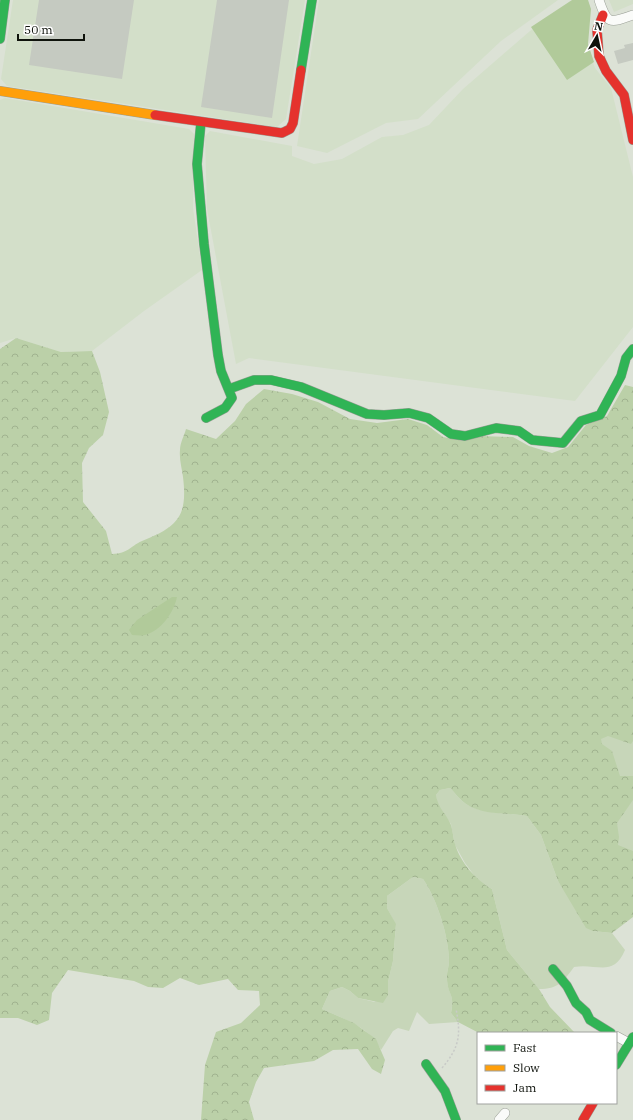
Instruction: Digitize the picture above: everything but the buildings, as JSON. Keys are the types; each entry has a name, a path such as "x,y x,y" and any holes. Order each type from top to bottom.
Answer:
{"street":[{"path":"0,39 5,0"},
{"path":"0,91 279,134 287,132 292,128 312,0"},
{"path":"599,0 603,15 610,20 618,21 633,15"},
{"path":"603,15 599,21 596,38 602,65 609,77 623,93 627,103 633,140"},
{"path":"201,122 197,164 204,244 218,355 221,371 232,398 226,408 206,418"},
{"path":"229,389 254,380 271,380 301,387 366,414 384,415 409,413 428,418 451,434 465,436 496,428 519,431 532,440 550,443 563,443 581,421 600,415 621,376 626,358 633,349"},
{"path":"552,969 567,986 576,1003 586,1012 590,1020 609,1032"},
{"path":"617,1036 631,1040 617,1063"},
{"path":"426,1064 445,1091 456,1120"},
{"path":"583,1120 592,1104"}],"path":[{"path":"434,1076 446,1064 456,1048 460,1030 456,1009"}],"shaded area":[{"path":"13,0 305,0 286,119 277,127 7,86 1,79"},
{"path":"319,0 558,0 501,41 418,119 386,123 327,153 297,146"},
{"path":"572,0 588,0 591,9 588,44 594,62 567,80 531,27"},
{"path":"575,0 585,42 595,68 611,88 633,177 633,327 575,401 249,358 236,364 207,209 205,136 210,131 292,146 292,156 314,164 342,159 382,137 403,135 429,125 463,89 530,31"},
{"path":"609,0 633,0 633,4 614,12"},
{"path":"5,98 189,129 194,134 193,208 202,270 144,311 92,351 61,352 16,338 0,343 0,100"},
{"path":"172,597 177,597 173,609 161,625 151,633 145,635 132,635 129,630 137,620"},
{"path":"633,716 633,783 615,781 595,745 600,734"},
{"path":"450,788 466,804 473,808 488,812 527,816 541,835 558,881 593,931 612,933 625,950 615,964 604,968 582,966 574,967 560,984 551,988 539,989 507,950 492,889 479,882 465,863 455,845 451,824 437,804 436,795 440,790"},
{"path":"633,794 633,856 618,851 613,823"},
{"path":"413,877 423,879 433,897 441,918 447,941 449,963 447,978 452,998 451,1013 458,1022 429,1024 417,1012 409,1031 398,1028 393,1031 381,1050 370,1035 356,1025 322,1009 330,991 342,987 350,991 358,998 375,1002 388,995 388,982 393,961 396,925 387,908 387,896"}],"green space":[{"path":"16,338 61,352 92,351 100,372 109,412 103,435 89,448 82,463 83,502 106,531 112,554 126,551 138,543 164,531 178,519 184,502 180,453 186,429 216,439 235,421 246,404 264,389 292,394 318,402 350,419 377,423 408,419 427,425 443,437 464,441 480,436 513,437 529,446 552,453 568,447 586,425 607,416 625,385 633,387 633,741 631,744 608,736 601,739 602,744 612,751 620,776 633,776 633,800 617,823 619,837 618,845 633,851 633,917 612,933 593,931 586,928 558,881 541,835 527,816 488,812 473,808 464,802 450,788 440,790 436,795 441,808 451,825 457,851 469,870 480,881 492,889 507,950 539,989 550,1007 574,1032 477,1032 458,1022 451,1013 452,998 447,978 449,963 447,941 441,918 433,897 423,879 413,877 387,896 387,908 396,924 393,961 388,982 388,995 383,1003 358,998 350,991 342,987 330,991 322,1009 354,1023 376,1039 385,1060 381,1074 372,1069 358,1049 333,1050 314,1061 264,1068 256,1082 249,1102 254,1120 201,1120 205,1065 216,1032 241,1023 260,1005 259,991 238,990 228,979 199,985 180,978 163,988 148,987 134,981 68,970 52,993 49,1020 37,1025 18,1018 0,1018 0,349"}],"traffic: fast":[{"path":"0,39 5,0"},
{"path":"301,70 312,0"},
{"path":"201,122 197,164 204,244 218,355 221,371 232,398 225,408 206,418"},
{"path":"229,389 254,380 271,380 301,387 367,414 384,415 409,413 428,418 451,434 465,436 496,428 519,431 532,440 563,443 581,421 600,415 621,376 626,358 633,349"},
{"path":"553,969 567,986 576,1003 586,1012 590,1020 609,1032"},
{"path":"617,1063 633,1037"},
{"path":"426,1064 445,1091 456,1120"}],"traffic: slow":[{"path":"0,91 155,115"}],"traffic: jam":[{"path":"603,15 597,30 599,56 606,71 624,95 633,140"},
{"path":"155,115 282,133 290,129 293,123 301,70"},
{"path":"583,1120 592,1104"}]}
